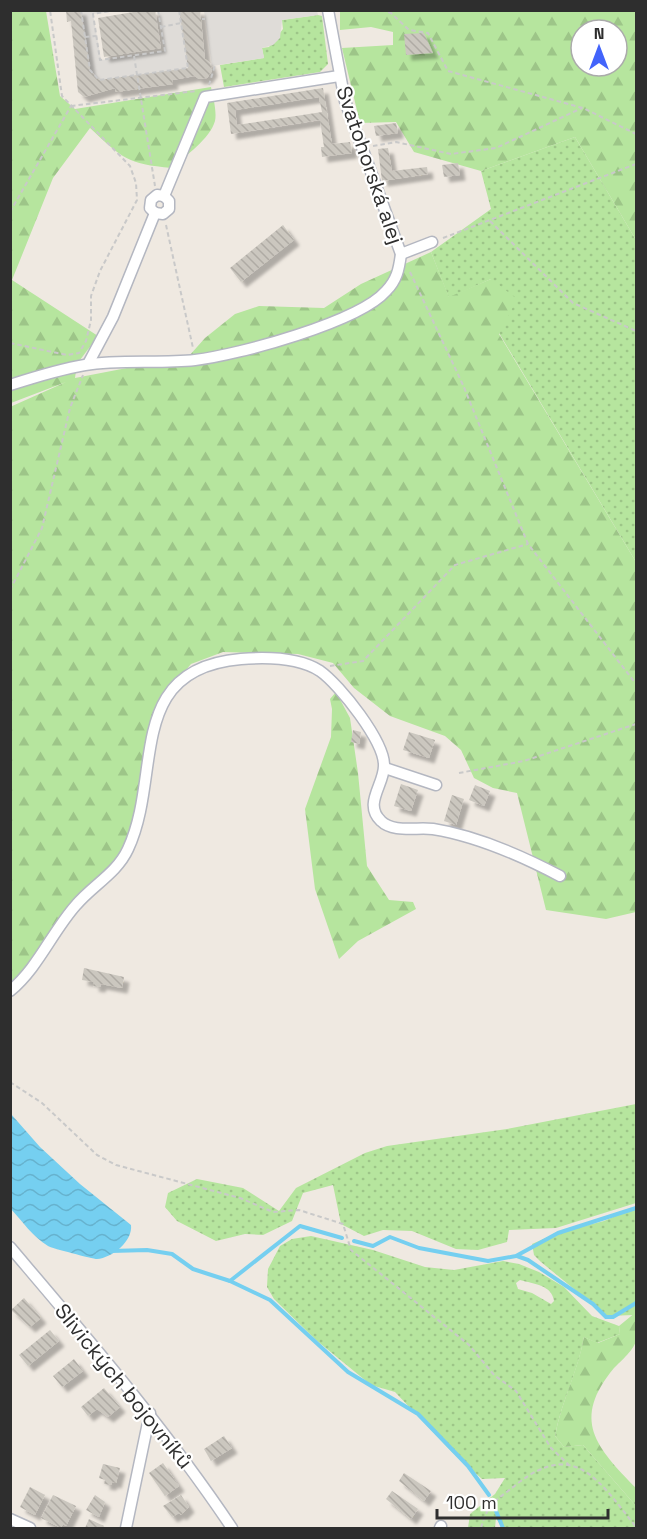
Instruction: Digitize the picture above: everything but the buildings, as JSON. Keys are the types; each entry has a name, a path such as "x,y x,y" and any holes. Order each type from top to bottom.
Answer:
{"street":[{"name":"Svatohorská alej","path":"10,385 51,372 88,364 196,360 267,345 361,311 386,292 397,276 401,254 339,76 328,10"},
{"path":"88,364 113,317 159,214 169,209 169,201 161,195 201,94 339,76"},
{"path":"401,254 432,242"},
{"path":"10,991 27,975 75,905 110,874 128,850 137,823 151,737 158,710 174,687 187,676 204,666 222,661 247,658 306,664 322,672 335,685 374,732 382,751 384,768 374,806 376,815 383,823 405,829 435,830 490,846 526,859 560,876"},
{"path":"384,768 436,785"},
{"name":"Slivických bojovníků","path":"10,1247 150,1413 189,1464 232,1528"},
{"path":"126,1528 150,1413"},
{"path":"10,1519 30,1528"}],"path":[{"path":"10,343 67,355 79,353 86,341 91,320 91,297 100,271 137,200 136,183 130,166 90,122 70,106 62,96 50,10"},
{"path":"81,10 90,70 99,80 188,68 179,10"},
{"path":"116,10 93,14 100,60 165,51 158,10"},
{"path":"381,10 391,13 410,30 428,33 448,71 583,108 636,134"},
{"path":"161,27 181,23"},
{"path":"85,38 96,36"},
{"path":"134,55 138,88 161,195"},
{"path":"70,106 201,94 215,65"},
{"path":"10,212 70,106"},
{"path":"362,147 396,142 451,154 496,148 583,108"},
{"path":"432,242 636,164"},
{"path":"159,214 196,360"},
{"path":"490,221 573,303 636,331"},
{"path":"401,254 463,385 528,544 636,684"},
{"path":"10,590 42,528 70,408 88,364"},
{"path":"323,666 363,661 455,565 528,544"},
{"path":"459,773 524,761 636,724"},
{"path":"10,1082 42,1103 97,1155 116,1165 240,1198 273,1212 299,1210 343,1224 351,1250 469,1345 494,1375 516,1391 551,1448 569,1465"},
{"path":"481,1528 486,1508 533,1471 554,1463 584,1470 598,1482 636,1527"}],"green space":[{"path":"340,10 636,11 636,240 575,137 481,171 414,152 396,122 360,123 342,48 393,45 393,32 371,27 340,30"},
{"path":"11,11 46,11 60,96 75,109 211,87 216,113 215,121 208,134 172,168 145,164 126,158 90,128 53,178 12,280 98,336 77,364 75,378 189,356 205,338 235,314 259,306 324,308 361,284 431,252 449,297 491,279 517,299 499,334 636,562 636,912 606,919 546,910 517,793 493,788 474,778 461,750 445,736 390,716 354,688 333,663 298,654 223,652 191,664 157,704 135,824 126,849 11,989 10,407 66,382 11,403"},
{"path":"322,16 328,64 320,72 224,87 220,65 264,58 262,48 269,47 283,29 282,20"},
{"path":"575,137 636,240 636,562 499,333 491,279 449,298 431,252 491,209 481,171"},
{"path":"336,692 350,718 367,866 389,900 413,902 416,909 358,941 339,959 315,889 305,809 331,737 330,699"},
{"path":"636,1104 636,1203 556,1228 509,1230 507,1242 478,1250 456,1249 412,1231 383,1230 364,1236 341,1224 333,1185 303,1193 292,1221 263,1235 245,1234 216,1241 177,1221 165,1207 168,1193 197,1179 243,1188 279,1211 296,1188 365,1153 387,1146 507,1129"},
{"path":"636,1207 636,1312 634,1315 607,1316 541,1262 534,1255 532,1244 557,1233 604,1221"},
{"path":"311,1236 373,1250 425,1267 454,1270 503,1261 519,1264 539,1272 564,1287 592,1316 619,1326 620,1334 597,1343 584,1337 555,1436 564,1447 583,1445 636,1506 636,1528 502,1528 496,1518 495,1528 468,1528 470,1514 495,1494 505,1478 482,1479 452,1452 395,1392 371,1385 316,1340 274,1299 267,1287 268,1269 280,1246 292,1239","holes":["520,1280 546,1288 554,1301 551,1304 532,1293 518,1289 516,1283"]},
{"path":"636,1312 635,1344 601,1386 594,1403 592,1418 594,1432 600,1446 636,1488 636,1506 583,1445 564,1447 555,1436 584,1337 598,1343 620,1334 619,1326"}],"shaded area":[{"path":"81,11 116,11 93,14 101,60 164,51 158,11 179,11 188,68 99,80 90,70"},
{"path":"204,11 317,11 318,15 282,20 280,38 273,45 262,48 264,58 212,66"}],"water":[{"path":"11,1114 40,1147 80,1184 131,1225 129,1237 115,1252 97,1259 48,1246 33,1234 11,1209"}],"waterway":[{"path":"354,1241 373,1246 390,1237 419,1248 488,1261 516,1256 558,1233 636,1208"},
{"path":"230,1281 300,1226 342,1238"},
{"path":"111,1251 147,1250 172,1254 193,1269 230,1281 270,1300 348,1372 418,1414 468,1466 489,1495"},
{"path":"517,1256 528,1260 593,1304 606,1317 613,1317 636,1303"},
{"path":"496,1511 503,1528"}]}
